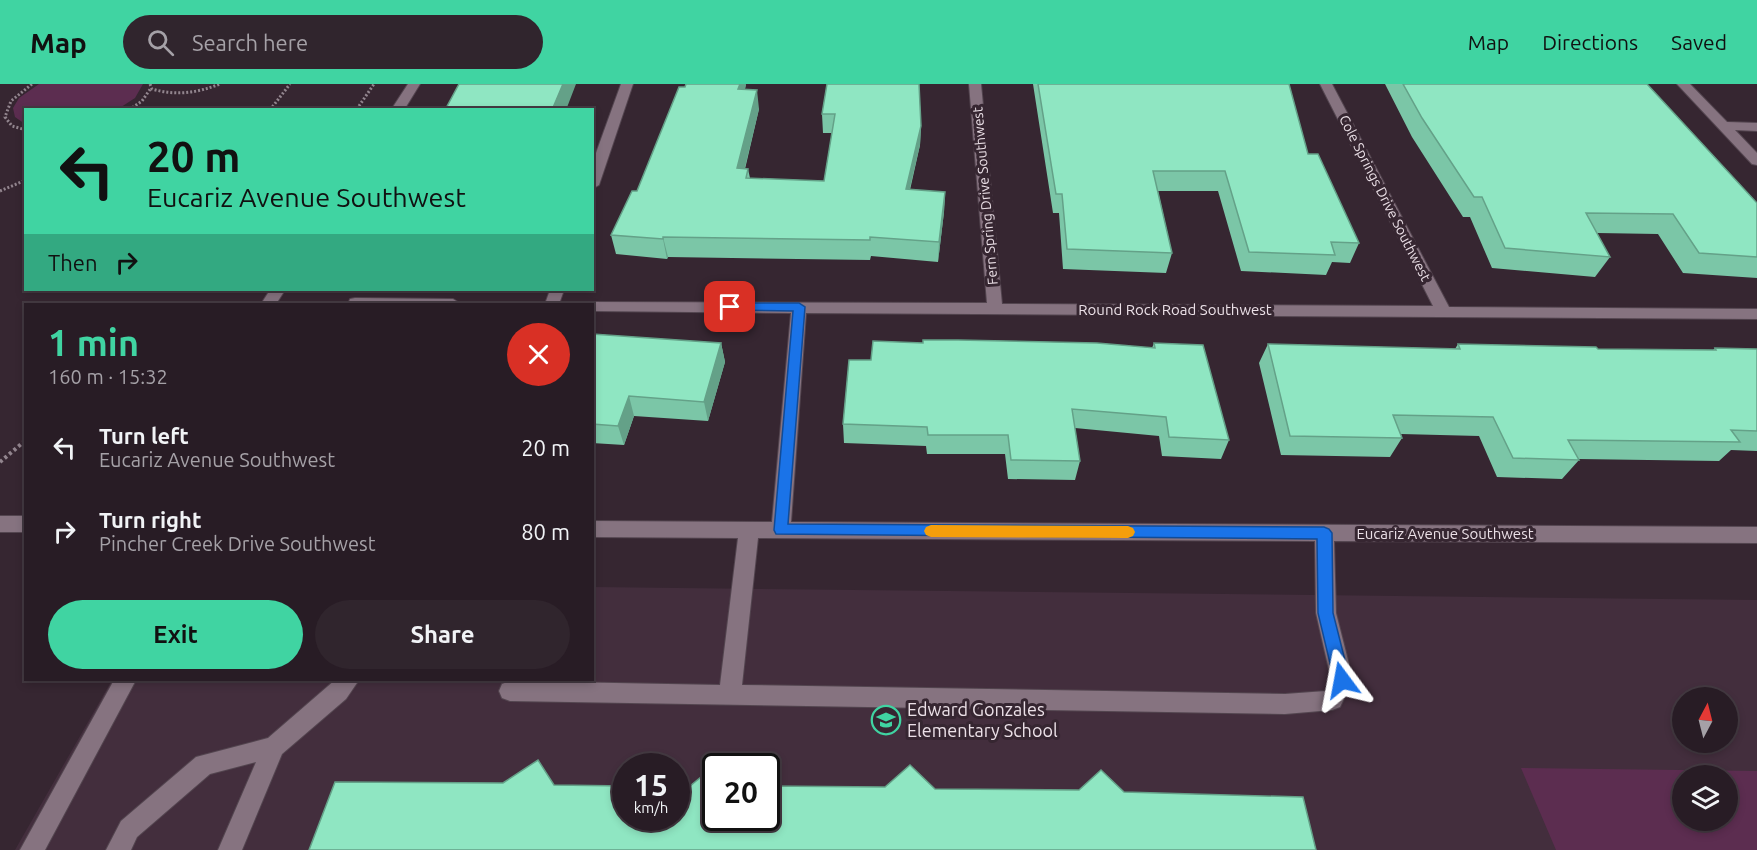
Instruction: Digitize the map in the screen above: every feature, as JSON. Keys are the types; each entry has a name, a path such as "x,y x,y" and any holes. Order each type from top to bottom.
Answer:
{"street":[{"path":"398,108 414,84"},
{"path":"594,178 627,84"},
{"name":"Fern Spring Drive Southwest","path":"975,84 995,308"},
{"name":"Cole Springs Drive Southwest","path":"1326,84 1444,312"},
{"path":"1683,84 1757,161"},
{"path":"1723,126 1757,127"},
{"path":"268,303 277,291"},
{"name":"Round Rock Road Southwest","path":"594,306 1757,314"},
{"path":"781,530 799,307"},
{"path":"0,524 24,524"},
{"name":"Eucariz Avenue Southwest","path":"594,529 1757,536"},
{"path":"730,694 749,529"},
{"path":"510,691 1285,704 1332,700 1342,680 1326,613 1324,533"},
{"path":"32,850 124,681"},
{"path":"230,850 274,747 338,692 347,681"},
{"path":"118,850 129,830 204,765 274,747"}],"path":[{"path":"24,129 12,126 5,117 7,106 32,84"},
{"path":"150,84 152,89"},
{"path":"152,89 176,94 193,92 220,84"},
{"path":"272,108 290,84"},
{"path":"359,106 374,84"},
{"path":"132,108 152,89"},
{"path":"0,191 24,181"},
{"path":"0,462 24,442"}],"shaded area":[{"path":"39,84 143,84 135,98 120,108 24,108 24,123 15,117 13,108 19,98"},
{"name":"Edward Gonzales Elementary School","path":"594,587 1757,600 1757,850 15,850 111,681 594,681"},
{"path":"1521,768 1672,770 1672,831 1738,831 1738,771 1757,771 1757,850 1556,850"}],"building":[{"path":"459,84 563,84 553,108 446,108"},
{"path":"686,84 740,84 738,89 757,90 737,168 748,169 746,178 824,181 835,114 822,114 827,84 919,84 921,126 906,189 945,192 939,242 870,237 870,240 663,237 663,239 611,235 632,191 637,191 679,87 685,87"},
{"path":"1038,84 1289,84 1308,154 1318,154 1359,243 1331,242 1335,255 1249,252 1225,171 1153,171 1172,253 1067,249 1062,194 1056,194"},
{"path":"1403,84 1647,84 1757,203 1757,257 1699,253 1673,214 1586,213 1610,257 1505,248 1482,197 1474,197 1422,118"},
{"path":"594,334 721,343 704,402 629,396 618,426 594,424"},
{"path":"923,340 1097,343 1155,348 1154,343 1203,345 1229,440 1169,437 1166,417 1072,409 1080,461 1011,460 1008,435 928,435 927,427 843,424 849,360 871,360 873,341 923,343"},
{"path":"1268,344 1460,349 1458,344 1596,347 1598,349 1757,349 1757,431 1731,430 1740,442 1568,440 1579,460 1513,458 1493,417 1393,415 1402,438 1290,436"},
{"path":"538,760 554,785 612,786 612,831 690,831 690,786 702,776 702,831 780,831 780,786 885,787 910,765 935,789 1079,790 1101,770 1124,792 1303,797 1316,850 309,850 335,782 503,783"}],"slow traffic":[{"path":"931,531 1128,532"}],"place":[{"name":"Edward Gonzales Elementary School","path":"886,720"}],"route":[{"path":"730,307 799,307 781,530 1324,533 1326,613 1342,680"}]}
